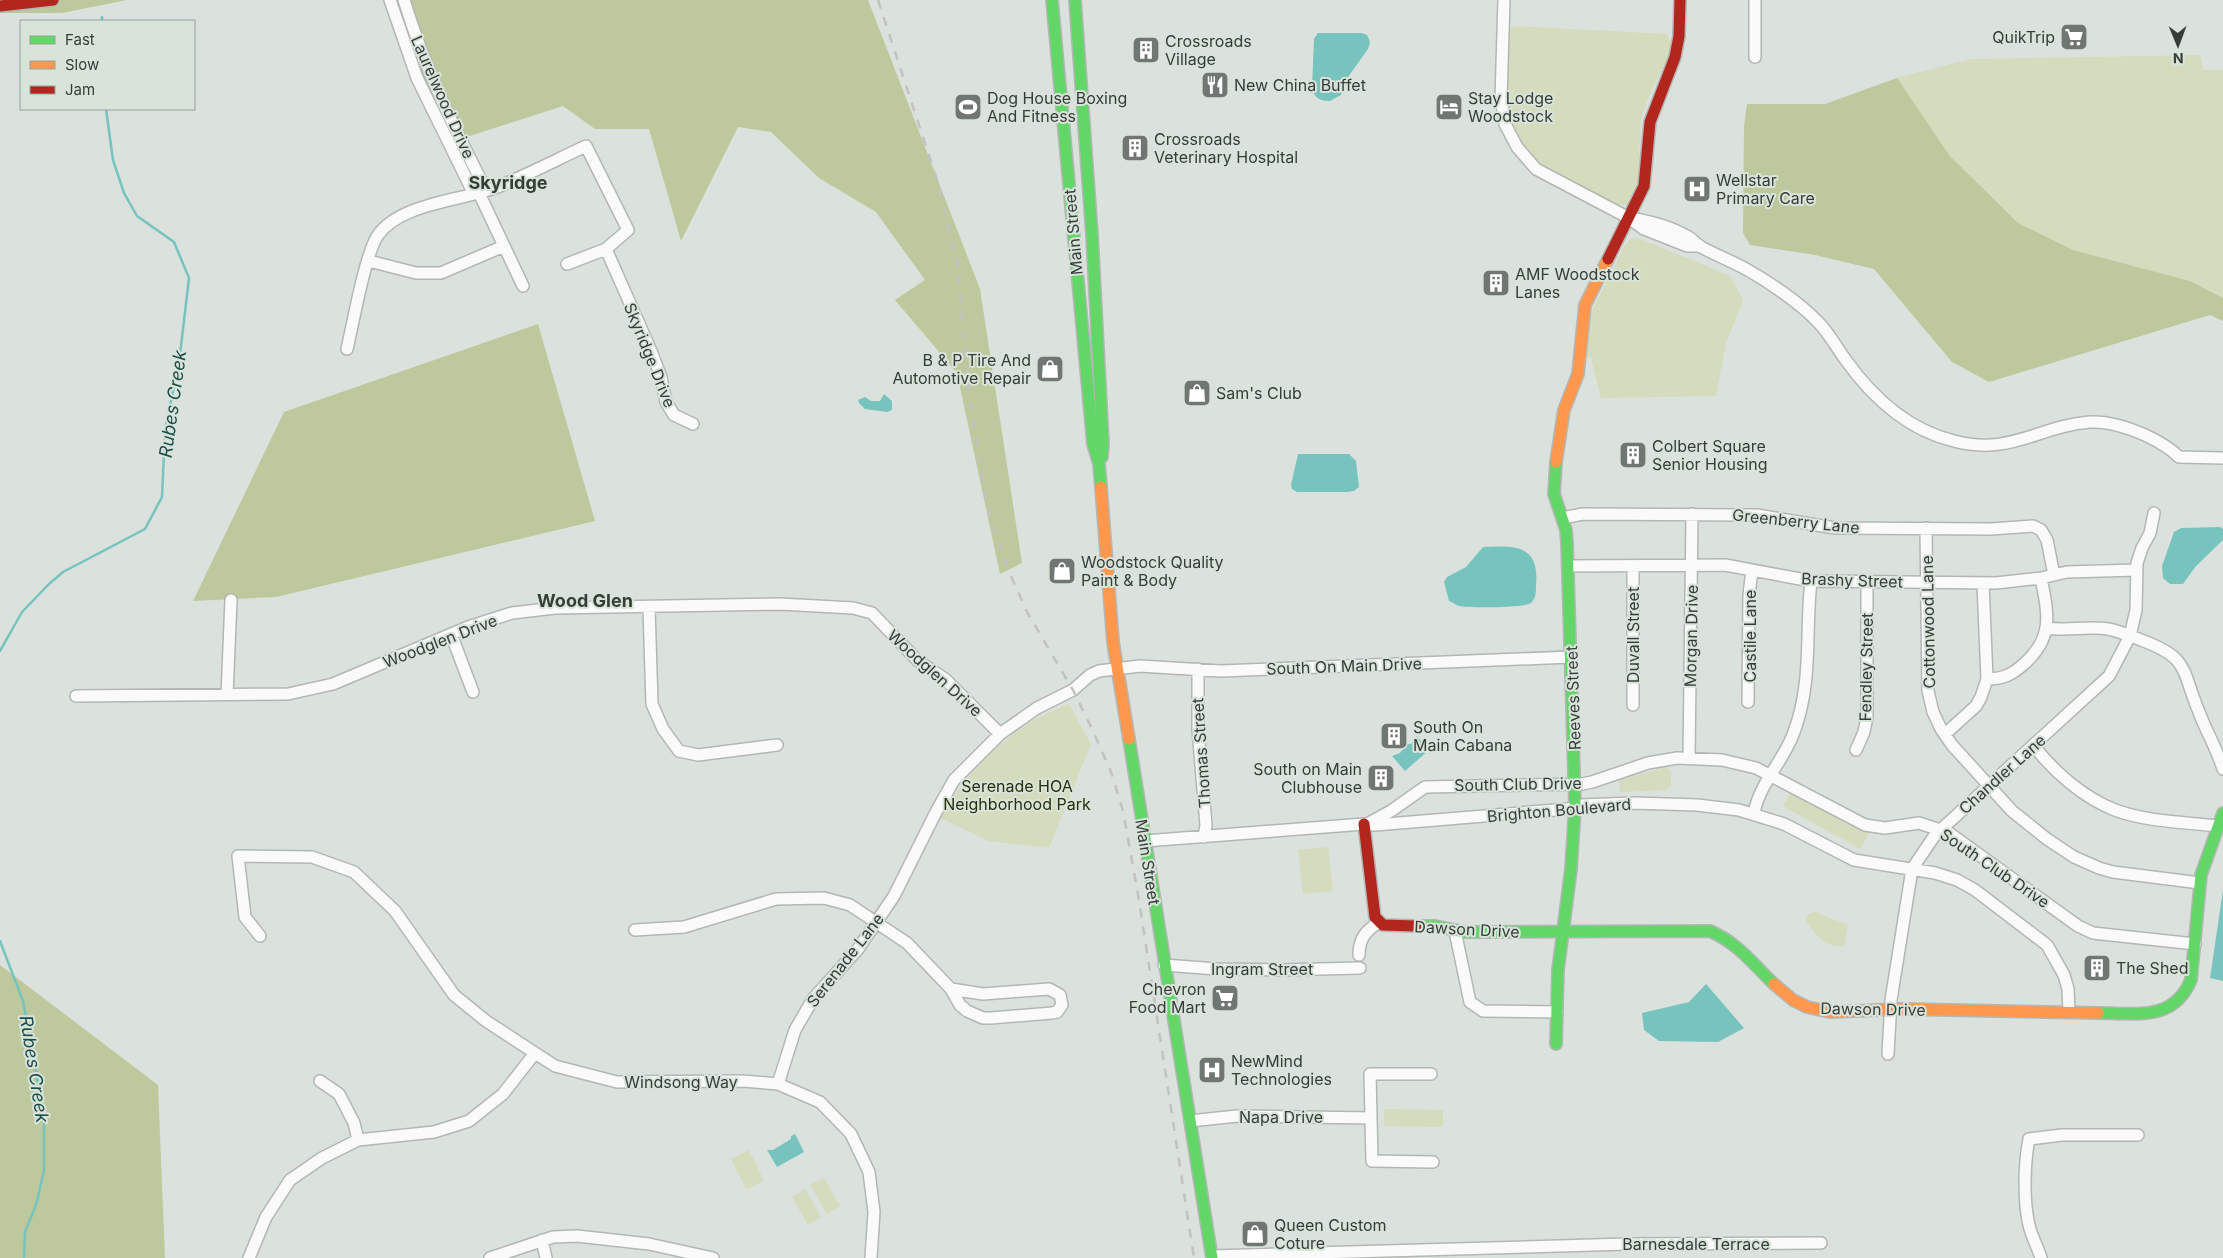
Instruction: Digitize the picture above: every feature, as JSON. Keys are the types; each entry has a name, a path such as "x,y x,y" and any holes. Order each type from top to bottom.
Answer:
{"street":[{"path":"0,6 53,0"},
{"name":"Laurelwood Drive","path":"390,0 403,42 426,100 471,188 479,193 523,286"},
{"name":"Laurelwood Drive","path":"404,0 420,54 448,117 483,184 479,193"},
{"name":"Main Street","path":"1052,0 1093,444 1099,464 1112,642 1212,1257"},
{"name":"Main Street","path":"1075,0 1102,416 1103,443 1099,464"},
{"path":"1504,0 1501,98 1505,124 1517,147 1536,169 1629,218 1644,229 1687,246 1700,246 1769,282 1809,314 1827,332 1845,360 1882,402 1902,418 1927,432 1953,441 1997,446 2082,424 2112,423 2131,428 2170,448 2179,457 2223,458"},
{"name":"Reeves Street","path":"1556,1044 1558,970 1571,869 1575,783 1569,566 1562,518 1554,494 1554,473 1564,410 1578,374 1580,336 1585,305 1644,186 1648,168 1648,140 1655,103 1676,56 1680,0"},
{"path":"1754,57 1755,0"},
{"path":"347,349 369,261 378,236 387,226 404,215 498,187 586,146 628,230 606,248 567,264"},
{"path":"369,261 416,273 441,273 504,246"},
{"name":"Skyridge Drive","path":"606,248 658,368 666,402 674,414 693,424"},
{"name":"Chandler Lane","path":"1888,1054 1890,1010 1912,869 1930,840 2109,676 2130,636 2136,610 2138,555 2150,533 2154,513"},
{"name":"Greenberry Lane","path":"1562,518 1583,514 1757,515 1804,525 1835,528 1991,529 2033,526 2041,530 2047,540 2054,575"},
{"name":"Morgan Drive","path":"1689,757 1692,514"},
{"name":"Cottonwood Lane","path":"1926,528 1928,691 1933,712 1945,734 1989,786 2025,823 2074,857 2087,864 2113,872 2200,883"},
{"name":"Brashy Street","path":"1569,566 1725,565 1811,581 1983,583 2041,578 2067,572 2136,570"},
{"name":"Duvall Street","path":"1633,705 1634,566"},
{"name":"Castile Lane","path":"1748,702 1749,595 1752,570"},
{"path":"1987,679 2004,678 2013,673 2035,654 2040,647 2047,628 2047,611 2041,578"},
{"path":"1754,813 1765,783 1772,774 1795,731 1807,682 1811,581"},
{"name":"Fendley Street","path":"1856,750 1864,732 1867,717 1867,582"},
{"path":"1945,734 1976,706 1987,679 1983,583"},
{"path":"228,695 231,600"},
{"name":"Woodglen Drive","path":"76,696 288,694 333,684 451,634 512,614 555,608 649,608 780,604 853,608 872,613 918,661 945,679 1000,734"},
{"path":"649,608 652,704 663,729 680,751 698,755 777,745"},
{"path":"2047,628 2068,630 2108,629 2160,647 2176,658 2185,672 2198,710 2223,768"},
{"path":"451,634 473,692"},
{"name":"South On Main Drive","path":"1117,669 1150,665 1221,671 1571,657"},
{"name":"Serenade Lane","path":"778,1084 795,1030 813,999 858,949 877,922 902,882 936,812 954,780 1000,734 1022,717 1073,690 1090,675 1117,669"},
{"name":"Thomas Street","path":"1198,669 1196,693 1205,817 1204,837"},
{"path":"2034,746 2061,775 2116,810 2146,817 2218,826"},
{"name":"South Club Drive","path":"1366,824 1391,812 1425,787 1592,782 1648,763 1689,757 1736,762 1772,774 1865,825 1885,828 1919,824 1949,833 2085,930 2100,934 2195,944"},
{"name":"Brighton Boulevard","path":"1145,841 1366,824 1381,825 1606,804 1668,804 1719,807 1754,813 1784,824 1854,860 1947,876 1964,883 2047,945 2064,975 2068,988 2070,1012"},
{"name":"Dawson Drive","path":"1379,922 1389,927 1436,926 1455,931 1710,931 1726,937 1739,946 1783,993 1799,1004 1818,1010 2148,1013 2161,1011 2176,1005 2187,991 2191,980 2203,867 2223,813"},
{"path":"1359,955 1360,940 1370,928 1379,922 1376,917 1366,824"},
{"name":"Windsong Way","path":"260,936 245,917 238,856 312,857 354,872 395,911 454,995 486,1021 555,1066 617,1082 743,1081 778,1084 820,1102 851,1134 869,1172 874,1212 871,1258"},
{"path":"635,930 684,927 760,902 791,898 824,898 850,905 914,949 951,989 960,1005 983,1018 1052,1014 1057,1012 1062,1005 1060,995 1049,989 983,994 951,989"},
{"path":"1455,931 1470,1002 1483,1011 1557,1012"},
{"name":"Ingram Street","path":"1164,965 1217,969 1280,970 1360,968"},
{"path":"249,1258 266,1217 290,1180 322,1158 358,1140 434,1132 470,1121 503,1094 535,1053"},
{"path":"1431,1074 1370,1074 1372,1161 1433,1162"},
{"path":"320,1081 339,1094 354,1123 358,1140"},
{"name":"Napa Drive","path":"1190,1121 1237,1116 1371,1118"},
{"path":"2042,1258 2034,1242 2028,1216 2026,1156 2029,1139 2062,1135 2138,1136"},
{"path":"490,1258 553,1237 577,1236 649,1244 713,1258"},
{"path":"542,1240 546,1258"},
{"name":"Barnesdale Terrace","path":"1212,1257 1367,1255 1627,1244 1821,1243"}],"green space":[{"path":"0,0 127,0 62,13 0,13"},
{"path":"397,0 868,0 980,289 1022,563 1000,574 957,373 895,300 925,280 876,212 819,178 771,132 738,127 681,241 649,129 595,129 563,106 448,143"},
{"path":"1514,26 1667,34 1671,44 1666,63 1651,91 1641,118 1638,183 1627,205 1620,205 1554,173 1526,150 1516,135 1508,107 1507,85 1509,30"},
{"path":"2200,55 2203,70 2223,70 2223,298 2190,281 2073,250 2018,223 1950,156 1897,78 1971,59"},
{"path":"1897,78 1950,156 2018,223 2073,250 2190,281 2223,298 2223,321 2210,315 1989,382 1952,362 1874,269 1815,255 1750,245 1743,233 1744,126 1747,104 1825,104"},
{"path":"1638,238 1730,276 1743,300 1726,343 1716,396 1601,398 1591,358 1587,357 1587,332 1593,309 1624,246 1631,239"},
{"path":"538,324 595,521 276,597 193,601 284,412"},
{"name":"Serenade HOA Neighborhood Park","path":"1069,704 1091,744 1049,848 989,841 941,818 968,778 1002,743 1043,715"},
{"path":"1666,767 1671,772 1671,785 1666,790 1620,792 1619,781"},
{"path":"1791,792 1857,829 1869,833 1860,849 1783,806"},
{"path":"1328,847 1333,891 1303,894 1298,850"},
{"path":"1815,912 1848,925 1844,946 1826,943 1812,930 1805,920 1809,914"},
{"path":"0,965 158,1085 165,1258 0,1258"},
{"path":"1384,1109 1443,1110 1443,1127 1384,1126"},
{"path":"749,1150 764,1181 746,1189 731,1159"},
{"path":"824,1178 840,1206 827,1214 810,1185"},
{"path":"805,1189 821,1217 808,1225 792,1197"}],"water":[{"path":"1318,33 1361,33 1367,35 1370,42 1368,49 1348,77 1341,95 1330,101 1318,98 1312,88 1314,39"},
{"path":"884,394 892,401 892,410 887,412 865,409 858,400 865,397 871,401 880,401"},
{"path":"1298,454 1349,454 1356,461 1359,487 1354,491 1347,492 1297,492 1292,489 1291,485"},
{"path":"2220,527 2223,529 2223,540 2196,566 2183,584 2170,584 2163,578 2162,566 2174,532 2181,528"},
{"path":"1483,547 1514,548 1523,550 1529,555 1534,562 1536,572 1536,590 1531,603 1508,607 1473,607 1459,606 1449,601 1444,582 1447,577 1466,567"},
{"path":"1417,736 1429,750 1405,771 1392,756 1400,753"},
{"path":"2223,890 2223,981 2210,978"},
{"path":"1706,984 1744,1028 1718,1042 1659,1041 1644,1030 1642,1013 1689,1002"},
{"path":"795,1134 804,1152 777,1167 767,1150 773,1150 791,1139 791,1136"}],"waterway":[{"name":"Rubes Creek","path":"0,651 22,612 49,584 63,572 145,529 162,497 165,430 179,363 189,278 174,242 137,216 124,193 113,160 106,110"},
{"name":"Rubes Creek","path":"0,941 23,1001 44,1116 44,1171 36,1205 25,1232 24,1258"}],"railway":[{"path":"878,0 937,180 957,263 969,394 983,486 994,530 1027,612 1073,690 1093,731 1111,772 1123,811 1138,894 1194,1258"}],"traffic: fast":[{"path":"1052,0 1093,444 1099,464 1101,487"},
{"path":"1075,0 1092,235 1103,443 1102,457"},
{"path":"1556,462 1554,494 1566,530 1567,543 1575,806 1571,869 1558,970 1556,1044"},
{"path":"1129,739 1212,1258"},
{"path":"2098,1013 2140,1014 2152,1012 2164,1009 2174,1003 2183,993 2191,980 2201,875 2223,813"},
{"path":"1416,926 1435,926 1465,932 1710,931 1737,948 1774,984"}],"traffic: slow":[{"path":"1556,462 1564,410 1578,374 1585,305 1608,259"},
{"path":"1101,487 1113,642 1129,739"},
{"path":"1774,984 1793,1000 1807,1007 1830,1012 1901,1009 2098,1013"}],"traffic: jam":[{"path":"0,6 53,0"},
{"path":"1608,259 1644,186 1650,122 1675,57 1679,36 1680,0"},
{"path":"1364,824 1375,917 1383,925 1416,926"}],"place":[{"name":"QuikTrip","path":"2074,37"},
{"name":"Crossroads Village","path":"1146,50"},
{"name":"New China Buffet","path":"1215,85"},
{"name":"Dog House Boxing And Fitness","path":"968,107"},
{"name":"Stay Lodge Woodstock","path":"1449,107"},
{"name":"Crossroads Veterinary Hospital","path":"1135,148"},
{"name":"Wellstar Primary Care","path":"1697,189"},
{"name":"AMF Woodstock Lanes","path":"1496,283"},
{"name":"B & P Tire And Automotive Repair","path":"1050,369"},
{"name":"Sam's Club","path":"1197,393"},
{"name":"Colbert Square Senior Housing","path":"1633,455"},
{"name":"Woodstock Quality Paint & Body","path":"1062,571"},
{"name":"South On Main Cabana","path":"1394,736"},
{"name":"South on Main Clubhouse","path":"1381,778"},
{"name":"The Shed","path":"2097,968"},
{"name":"Chevron Food Mart","path":"1225,998"},
{"name":"NewMind Technologies","path":"1212,1070"},
{"name":"Queen Custom Coture","path":"1255,1234"}],"district":[{"name":"Skyridge","path":"508,183"},
{"name":"Wood Glen","path":"585,601"}]}
